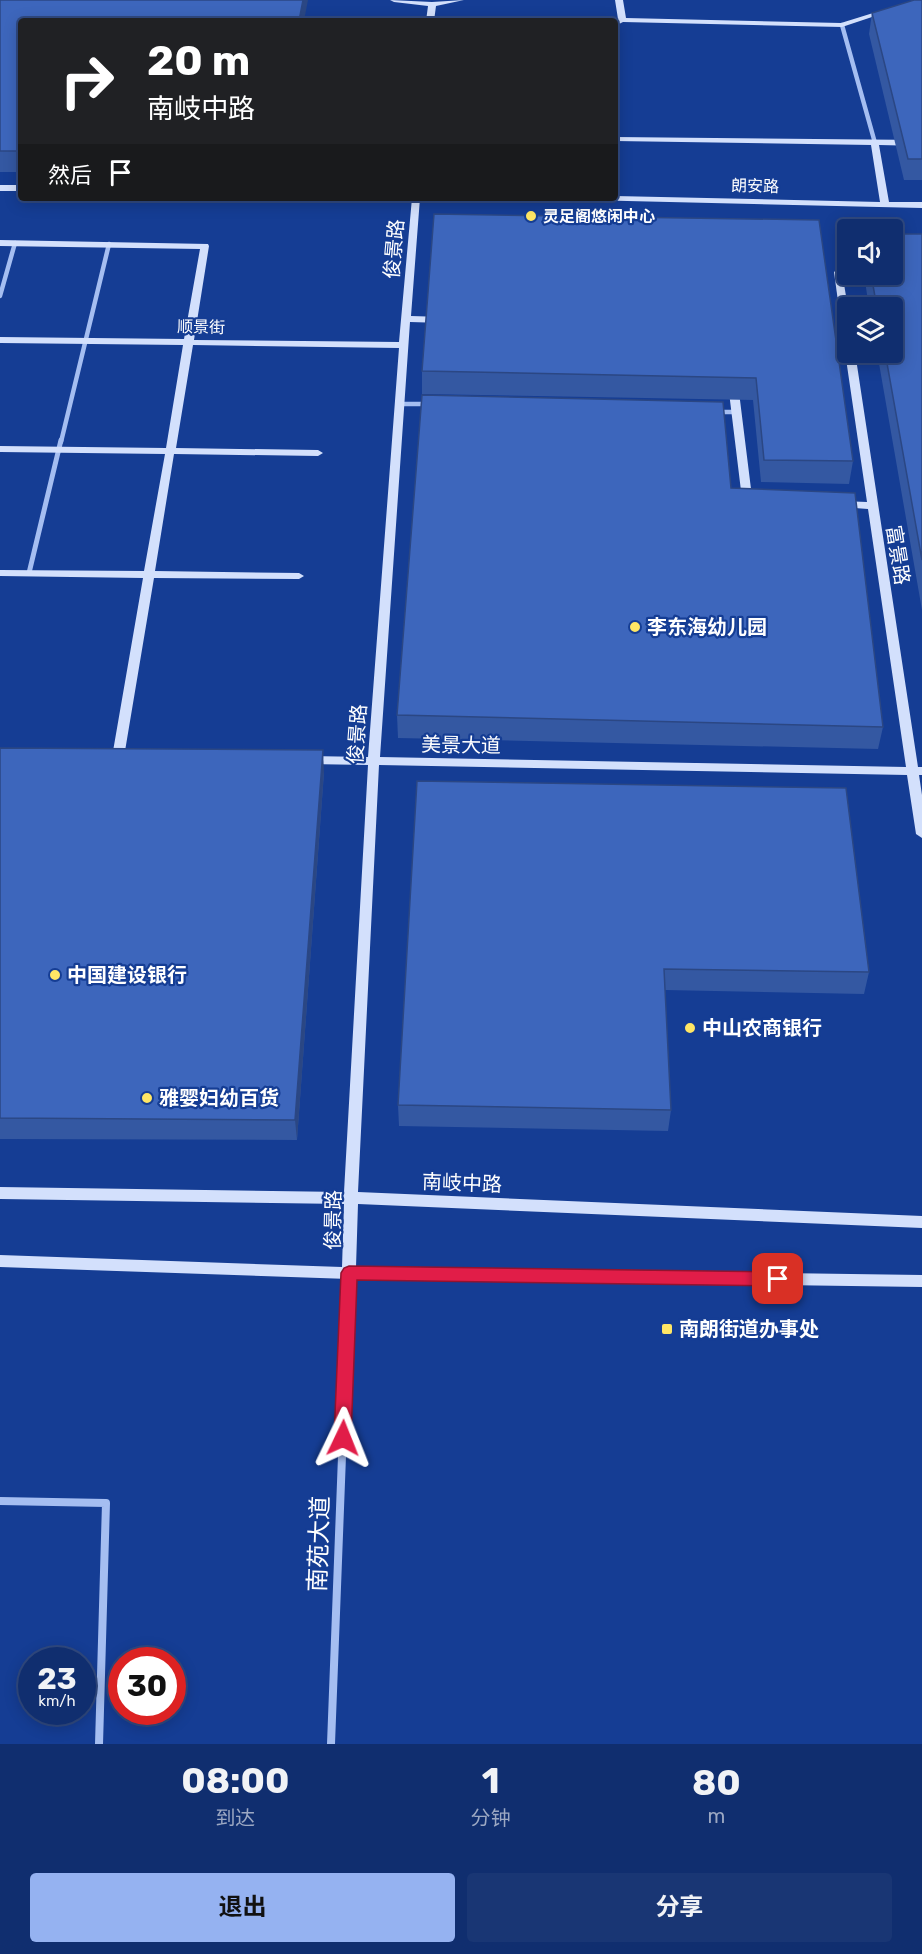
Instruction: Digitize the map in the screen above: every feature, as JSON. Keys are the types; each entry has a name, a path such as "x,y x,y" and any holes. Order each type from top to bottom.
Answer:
{"street":[{"path":"394,0 432,4 460,0"},
{"path":"619,0 619,22 842,25 899,7"},
{"path":"430,18 432,4"},
{"path":"842,25 875,143 885,204"},
{"path":"618,139 922,143"},
{"path":"0,188 18,188"},
{"name":"朗安路","path":"618,199 922,205"},
{"name":"俊景路","path":"349,1273 373,761 402,345 416,201"},
{"path":"0,243 205,246 117,757"},
{"path":"0,296 15,243"},
{"path":"29,573 109,244"},
{"path":"406,319 453,320"},
{"name":"顺景街","path":"0,340 402,345"},
{"name":"富景路","path":"852,363 917,771 922,834"},
{"path":"731,369 747,499 758,500"},
{"path":"398,404 433,405"},
{"path":"713,411 736,412"},
{"path":"0,449 318,453"},
{"path":"827,503 873,506"},
{"path":"0,573 299,576"},
{"name":"美景大道","path":"291,760 917,771"},
{"name":"南岐中路","path":"0,1193 351,1198 922,1222"},
{"path":"0,1261 349,1273 922,1281"},
{"name":"南苑大道","path":"331,1744 349,1273"},
{"path":"0,1501 105,1503 99,1744"}],"building":[{"path":"0,0 303,0 300,18 18,18 18,151 0,151"},
{"path":"914,0 922,0 922,159 908,159 872,13"},
{"path":"434,214 819,220 837,348 837,363 839,363 853,461 764,460 756,378 422,371"},
{"path":"903,234 922,234 922,560 887,363 903,363 903,297 875,297 873,285 903,285"},
{"name":"李东海幼儿园","path":"422,395 723,402 731,488 855,493 883,727 397,715"},
{"path":"0,748 323,750 295,1120 0,1118"},
{"path":"417,781 846,788 869,972 664,969 671,1110 398,1105"}],"place":[{"name":"灵足阁悠闲中心","path":"531,216"},
{"name":"李东海幼儿园","path":"635,627"},
{"name":"中国建设银行","path":"55,975"},
{"name":"中山农商银行","path":"690,1028"},
{"name":"雅婴妇幼百货","path":"147,1098"},
{"name":"南朗街道办事处","path":"667,1329"}],"route":[{"path":"343,1438 349,1273 778,1279"}]}
